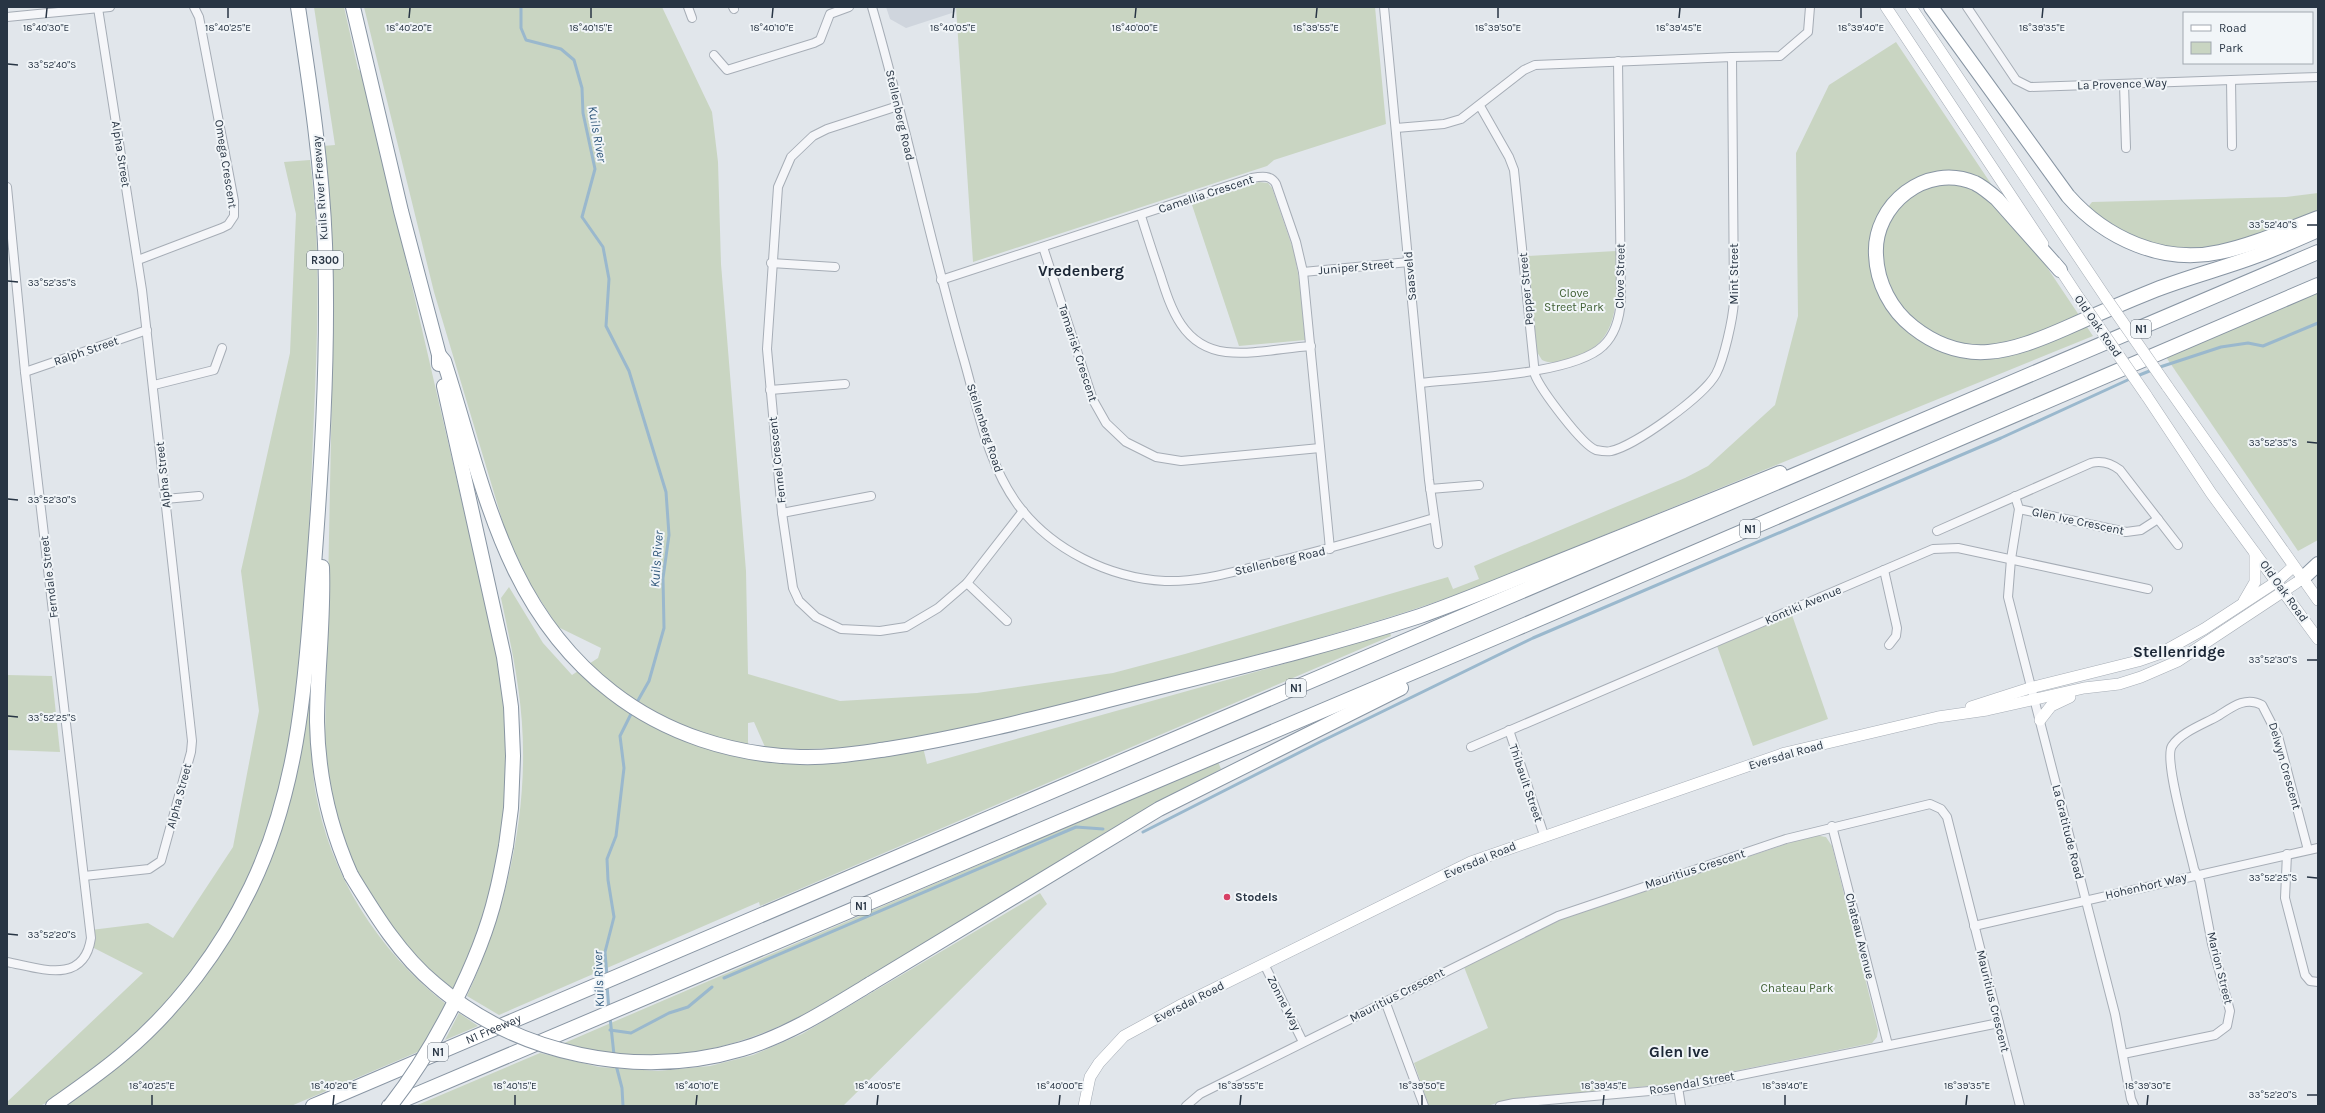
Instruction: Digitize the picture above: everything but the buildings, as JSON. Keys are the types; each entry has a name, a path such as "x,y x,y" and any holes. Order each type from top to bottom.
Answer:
{"highway":[{"name":"Kuils River Freeway","path":"298,7 314,117 325,243 325,341 319,514"},
{"path":"353,7 401,211 439,355 440,371 504,657 511,707 513,756 511,808 506,846 496,895 471,966 434,1041 390,1106"},
{"path":"1931,7 2068,196 2095,222 2124,240 2164,252 2188,255 2207,254 2235,248 2318,218"},
{"path":"2060,270 1997,199 1986,189 1963,180 1936,180 1909,190 1888,209 1878,231 1875,251 1878,273 1885,292 1896,311 1910,325 1930,339 1952,349 1976,353 2004,351 2030,343 2157,289 2263,253 2318,230"},
{"name":"N1","path":"1963,406 2318,252"},
{"name":"N1","path":"390,1106 644,997 1514,630 2318,285"},
{"path":"439,355 444,361 499,539 530,601 552,634 584,668 636,710 664,724 729,748 765,754 802,757 856,753 928,743 1043,716 1375,630 1459,602 1954,403 1963,406"},
{"name":"N1 Freeway","path":"313,1106 629,970 1963,406"},
{"path":"319,514 323,587 317,722 320,767 326,805 335,840 350,876 389,934 405,954 434,984 468,1009 507,1031 546,1046 582,1055 617,1060 664,1061 721,1054 787,1032 810,1020 1159,809 1514,630"},
{"path":"53,1106 124,1053 158,1021 190,983 222,938 251,888 273,836 291,770 308,650 319,514"},
{"path":"2302,579 2318,564"}],"main road":[{"name":"Old Oak Road","path":"1886,7 2060,270 2211,493 2254,550 2318,640"},
{"name":"Old Oak Road","path":"1911,7 2106,298 2293,567 2318,600"},
{"path":"2243,603 2255,582 2254,550"},
{"name":"Eversdal Road","path":"1084,1106 1090,1077 1113,1046 1124,1036 1179,1006 1470,862 1544,835 1786,753 1938,717 2030,688 2138,661 2161,653 2182,643 2276,582 2293,567"},
{"name":"Eversdal Road","path":"1938,717 1987,710 2084,688 2119,684 2154,672 2178,661 2302,579"},
{"path":"2040,720 2048,709 2058,701 2119,684"}],"street":[{"path":"7,17 110,7"},
{"name":"Omega Crescent","path":"138,260 222,228 228,225 234,216 234,201 229,172 199,17 194,7"},
{"path":"688,7 692,18"},
{"path":"714,55 727,70 814,43 820,40 830,14 849,7"},
{"name":"Stellenberg Road","path":"872,7 889,65 941,280 990,453 1006,486 1024,511 1046,534 1079,556 1115,572 1153,580 1179,581 1205,578 1330,549 1434,518"},
{"path":"1384,7 1389,7"},
{"name":"Saasveld","path":"1384,7 1430,489 1438,544"},
{"path":"1396,128 1450,122 1465,116 1480,106 1524,70 1535,65 1780,56 1808,32 1810,7"},
{"name":"La Provence Way","path":"1967,7 2006,68 2019,83 2036,88 2318,77"},
{"name":"Alpha Street","path":"84,876 148,869 161,860 191,752 191,730 165,499 154,384 138,260 98,8"},
{"name":"Mint Street","path":"1604,451 1616,449 1663,423 1710,382 1718,369 1733,316 1734,301 1732,57"},
{"name":"Clove Street","path":"1420,383 1533,371 1568,364 1589,357 1608,342 1617,324 1621,299 1618,61"},
{"path":"2231,80 2232,146"},
{"path":"2124,84 2126,148"},
{"name":"Fennel Crescent","path":"898,106 823,131 808,139 796,151 783,171 778,188 771,263 767,335 770,390 782,513 793,588 799,601 816,617 841,629 880,631 906,627 938,608 967,583 1024,511"},
{"name":"Pepper Street","path":"1480,106 1509,158 1514,170 1533,371 1542,389 1580,437 1588,446 1604,451"},
{"name":"Camellia Crescent","path":"941,280 1141,216 1252,178 1269,178 1276,184 1296,242 1303,272 1330,549"},
{"name":"Ferndale Street","path":"7,192 25,372 90,938 88,949 79,963 69,969 57,971 7,962"},
{"path":"1141,216 1170,306 1179,323 1192,337 1215,349 1230,352 1311,346"},
{"name":"Tamarisk Crescent","path":"1043,247 1093,400 1106,423 1126,442 1156,457 1181,461 1320,448"},
{"name":"Juniper Street","path":"1303,272 1409,262"},
{"path":"771,263 835,267"},
{"name":"Ralph Street","path":"25,372 147,330"},
{"path":"154,384 214,370 222,348"},
{"path":"770,390 845,384"},
{"name":"Glen Ive Crescent","path":"1937,530 2091,463 2107,462 2120,470 2178,545"},
{"path":"1430,489 1479,485"},
{"path":"165,499 199,496"},
{"path":"782,513 871,496"},
{"name":"Glen Ive Crescent","path":"2011,558 2019,509 2015,496"},
{"name":"Glen Ive Crescent","path":"2019,509 2133,532 2141,530 2158,519"},
{"name":"Kontiki Avenue","path":"1471,747 1884,570 1940,548 1958,548 2011,558 2148,588"},
{"name":"La Gratitude Road","path":"2011,558 2008,597 2085,899 2123,1054 2131,1099 2134,1106"},
{"path":"1884,570 1897,628 1896,636 1889,645"},
{"path":"967,583 1007,621"},
{"name":"Delwyn Crescent","path":"2197,874 2171,772 2171,748 2185,735 2246,701 2262,705 2274,723 2308,850"},
{"name":"Thibault Street","path":"1509,730 1544,835"},
{"name":"Mauritius Crescent","path":"1186,1106 1200,1094 1558,916 1786,839 1832,826 1926,804 1938,807 1947,817 2020,1106"},
{"name":"Chateau Avenue","path":"1832,826 1888,1045"},
{"name":"Hohenhort Way","path":"1974,926 2085,899 2318,848"},
{"path":"2287,854 2284,892 2286,905 2305,974 2310,981 2318,982"},
{"name":"Marion Street","path":"2123,1054 2215,1035 2224,1030 2229,1021 2230,1011 2212,944 2200,881 2197,874"},
{"name":"Zonne Way","path":"1264,964 1303,1042"},
{"path":"1385,1001 1424,1106"},
{"name":"Rosendal Street","path":"1500,1106 1514,1103 1678,1088 1999,1023"},
{"path":"1678,1088 1681,1106"}],"shaded area":[{"path":"886,7 956,7 955,12 906,28 890,19"}],"green space":[{"path":"314,7 344,7 358,69 363,74 497,654 503,686 507,730 507,768 505,807 500,844 482,918 469,954 453,989 425,965 400,938 379,909 361,878 346,846 336,812 328,776 325,739 333,336 323,146 335,145"},
{"path":"364,7 662,7 712,112 718,162 721,264 746,571 748,674 840,701 977,693 1113,673 1185,654 1448,577 1453,589 1479,579 1474,566 1685,478 1708,466 1775,405 1798,316 1796,153 1829,85 1896,42 2093,336 1482,585 1398,615 1355,628 1269,652 1054,707 892,742 841,748 816,749 765,747 754,722 748,723 748,756 923,747 927,764 1280,665 1390,632 1391,636 760,906 759,902 499,1015 467,996 496,922 507,884 515,845 520,806 523,766 522,727 518,687 501,598 509,587 543,643 572,675 598,658 601,648 558,627 530,584 506,533 434,292"},
{"path":"956,7 1375,7 1386,124 1274,160 1267,166 973,262"},
{"path":"310,160 316,235 317,311 307,570 296,702 283,778 272,816 242,890 223,924 202,958 178,989 151,1019 115,1052 56,1097 39,1106 7,1106 7,1102 143,973 90,946 91,930 148,923 173,938 233,847 259,711 241,571 290,353 296,214 284,162"},
{"path":"1259,182 1268,183 1272,188 1294,252 1300,284 1305,340 1239,346 1192,205"},
{"path":"2318,193 2318,212 2255,235 2228,243 2201,247 2175,247 2148,241 2119,228 2088,207 2092,202 2286,197"},
{"name":"Clove Street Park","path":"1616,251 1616,300 1609,329 1600,341 1588,351 1560,361 1549,362 1542,360 1537,352 1528,256"},
{"path":"2318,292 2318,540 2298,551 2166,357"},
{"path":"1792,615 1828,719 1753,746 1717,646"},
{"path":"7,675 52,676 60,752 7,750"},
{"path":"306,704 311,704 311,736 315,789 322,820 332,851 345,880 360,908 378,935 421,983 446,1004 420,1051 291,1106 60,1106 120,1062 253,893"},
{"path":"1218,762 1221,769 1150,807 821,1005 791,1021 760,1034 696,1052 663,1055 630,1055 596,1052 562,1044"},
{"name":"Chateau Park","path":"1814,835 1826,837 1832,846 1878,1030 1877,1037 1872,1043 1671,1084 1511,1099 1487,1106 1429,1106 1414,1063 1488,1028 1464,967 1534,931 1571,915"},
{"path":"1040,893 1047,904 843,1106 415,1106 540,1053 599,1067 658,1071 710,1066 753,1055 802,1034"},
{"path":"459,1013 478,1026 445,1040"}],"waterway":[{"name":"Kuils River","path":"521,7 521,28 526,40 561,49 574,60 582,88 583,113 595,169 582,217 603,247 609,279 606,326 629,371 666,492 669,535 663,578 664,628 649,681 636,704"},
{"path":"2157,368 2221,347 2248,343 2263,346 2318,323"},
{"path":"2137,376 2152,370"},
{"path":"1143,832 1320,742 1533,638 2001,438 2132,378"},
{"name":"Kuils River","path":"607,976 605,952 614,917 608,880 607,859 616,836 624,768 620,736 633,710"},
{"path":"724,978 1076,827 1103,829"},
{"name":"Kuils River","path":"607,985 609,1010"},
{"path":"610,1030 631,1033 669,1013 688,1007 712,987"},
{"name":"Kuils River","path":"610,1017 614,1055"},
{"name":"Kuils River","path":"616,1065 622,1088 623,1106"}],"place":[{"name":"Stodels","path":"1227,897"}],"district":[{"name":"Vredenberg","path":"1081,270"},
{"name":"Stellenridge","path":"2179,651"},
{"name":"Glen Ive","path":"1679,1051"}]}
